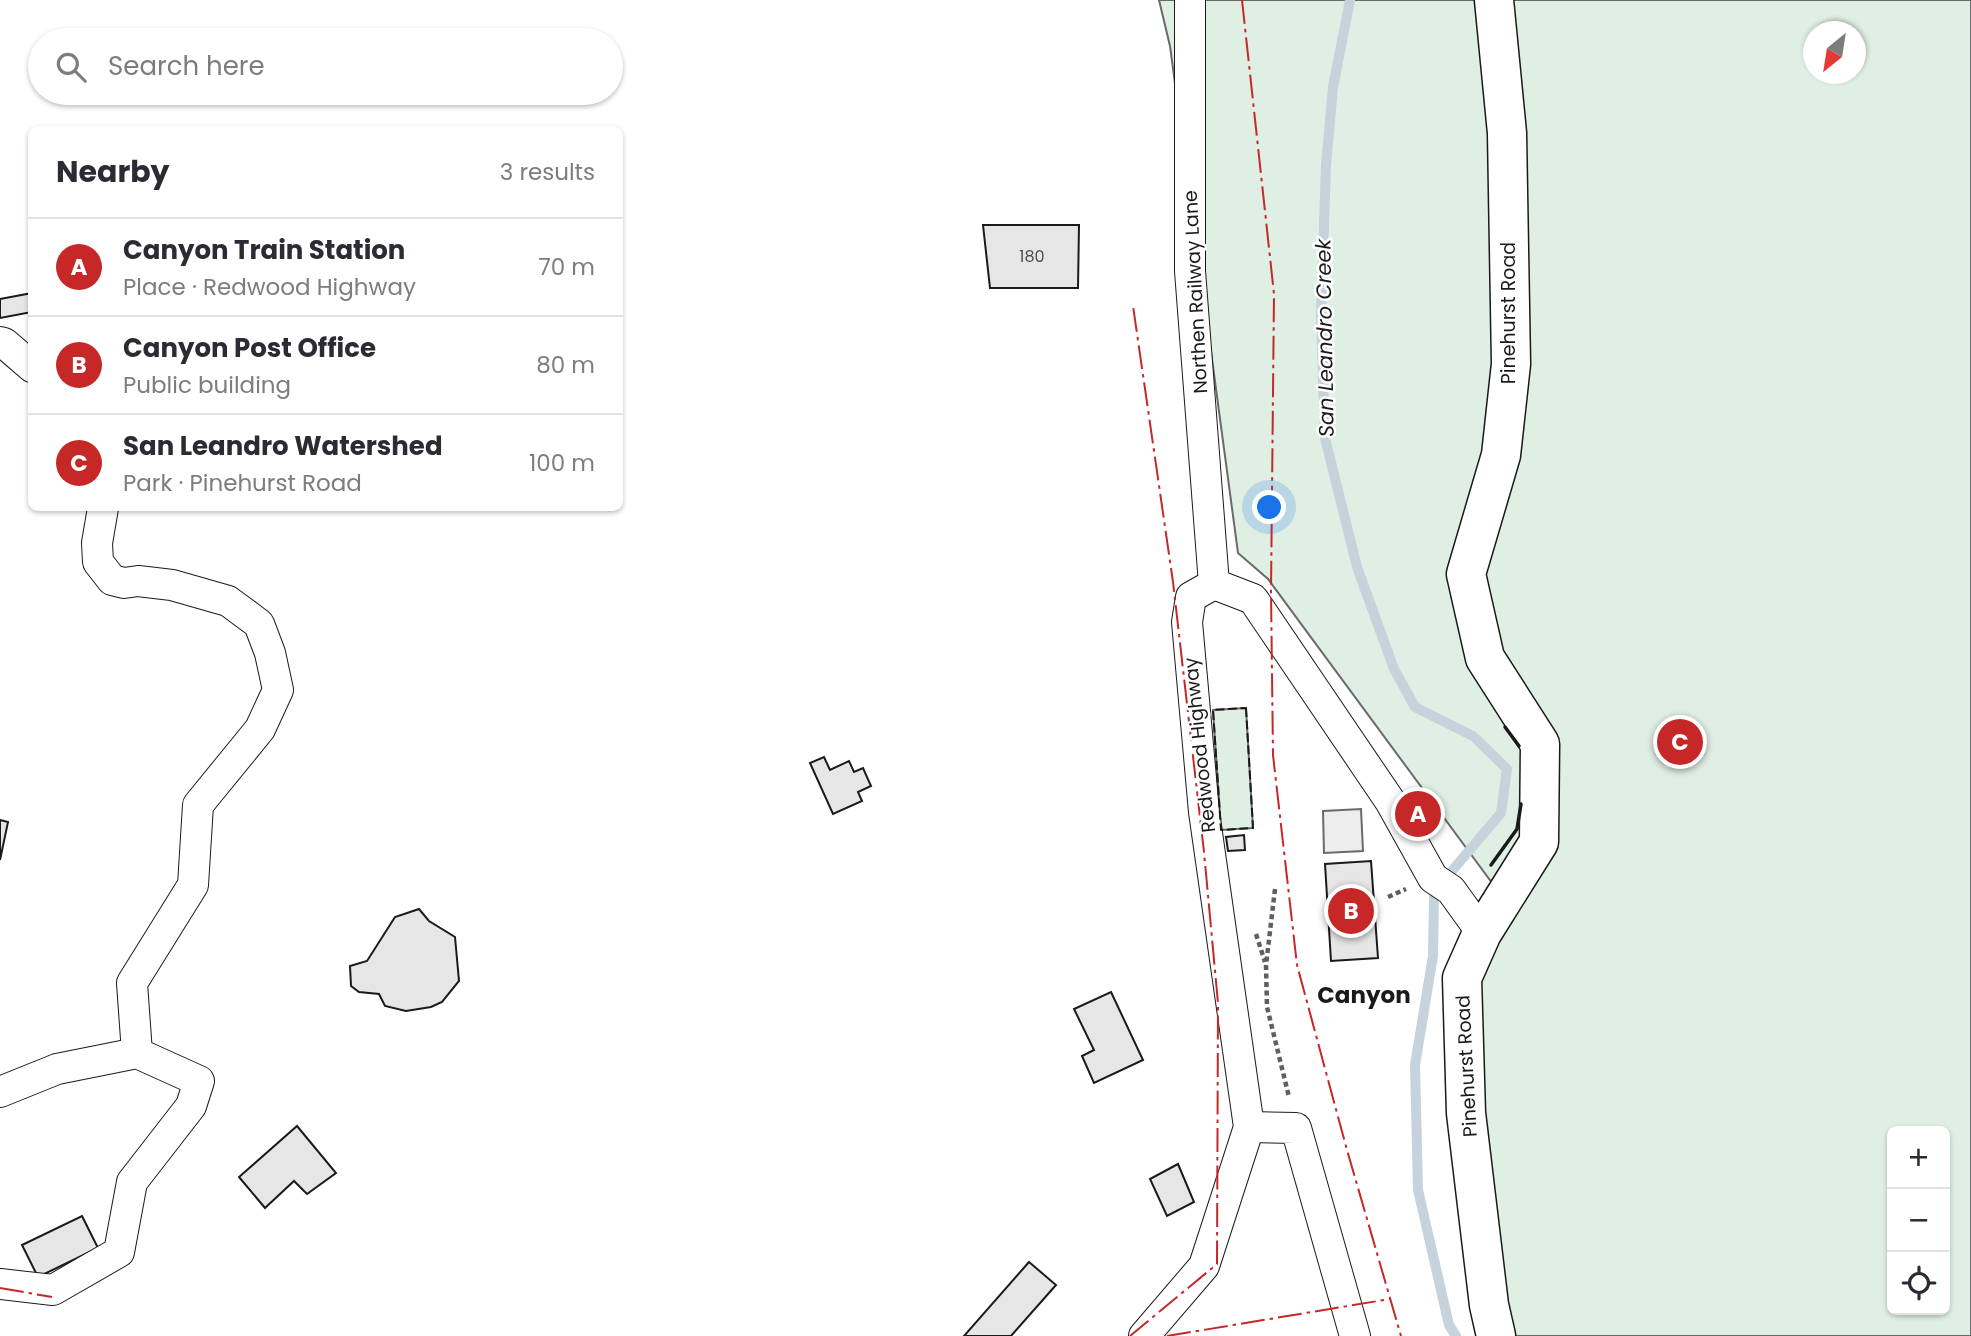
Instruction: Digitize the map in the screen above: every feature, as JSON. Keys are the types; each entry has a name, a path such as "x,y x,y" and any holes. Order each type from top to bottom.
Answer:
{"main road":[{"name":"Pinehurst Road","path":"1494,0 1507,133 1511,364 1501,455 1466,574 1485,658 1540,744 1539,842 1482,933 1462,978 1465,1100 1489,1305 1496,1336"}],"street":[{"name":"Northen Railway Lane","path":"1190,0 1191,271 1214,584"},
{"path":"0,342 28,364"},
{"path":"102,511 97,544 98,562 112,580 172,585 228,601 259,624 271,653 278,690 260,729 198,805 193,885 132,983 137,1053"},
{"path":"1214,584 1253,598 1390,801 1442,884 1482,933"},
{"name":"Redwood Highway","path":"1144,1336 1204,1266 1249,1126 1204,812 1187,622 1191,597 1214,584"},
{"path":"0,1092 57,1069 137,1053 199,1081 191,1106 132,1182 119,1252 53,1290 0,1283"},
{"path":"1249,1126 1296,1128 1355,1336"}],"path":[{"path":"1275,889 1266,965 1266,1007 1296,1128"}],"green space":[{"path":"1159,0 1971,0 1971,1336 1499,1336 1462,978 1509,906 1268,579 1238,553 1170,46"},
{"path":"1246,708 1253,828 1221,830 1213,710"}],"shaded area":[{"path":"1361,809 1363,851 1324,853 1323,811"}],"building":[{"path":"983,225 1079,225 1078,288 990,288"},
{"path":"28,294 28,313 0,318 0,299"},
{"path":"824,757 830,770 849,761 854,772 863,768 871,786 858,792 862,801 833,814 810,763"},
{"path":"0,820 8,822 0,860"},
{"path":"1244,835 1245,850 1228,851 1226,837"},
{"path":"1371,861 1378,958 1331,961 1325,864"},
{"path":"419,909 429,921 455,937 459,981 442,1002 431,1007 406,1011 385,1006 379,994 359,992 351,986 350,966 367,961 395,917"},
{"path":"1111,992 1143,1060 1094,1083 1082,1056 1094,1050 1074,1009"},
{"path":"297,1126 336,1173 307,1194 294,1181 265,1208 239,1177"},
{"path":"1178,1164 1194,1202 1167,1216 1150,1179"},
{"path":"82,1216 98,1248 38,1277 22,1245"},
{"path":"1029,1262 1056,1285 1011,1336 964,1336"}],"waterway":[{"name":"San Leandro Creek","path":"1350,0 1333,87 1326,165 1321,316 1325,438 1357,567 1394,669 1415,707 1473,736 1507,769 1501,813 1451,872 1434,897 1433,956 1415,1065 1418,1190 1449,1325 1456,1336"}],"fence":[{"path":"1246,708 1253,828 1221,830 1213,710 1246,708"}],"wall":[{"path":"1505,727 1519,746"},
{"path":"1491,865 1517,829 1521,804"}],"power":[{"path":"1242,0 1274,294 1271,592 1273,755 1297,965 1401,1336"},
{"path":"1130,1336 1217,1264 1218,1003 1204,852 1173,582 1133,306"},
{"path":"0,1288 52,1297"},
{"path":"1167,1336 1390,1299"}],"place":[{"name":"San Leandro Watershed","path":"1680,742"},
{"name":"Canyon Train Station","path":"1418,814"},
{"name":"Canyon Post Office","path":"1351,911"}],"district":[{"name":"Canyon","path":"1364,995"}]}
